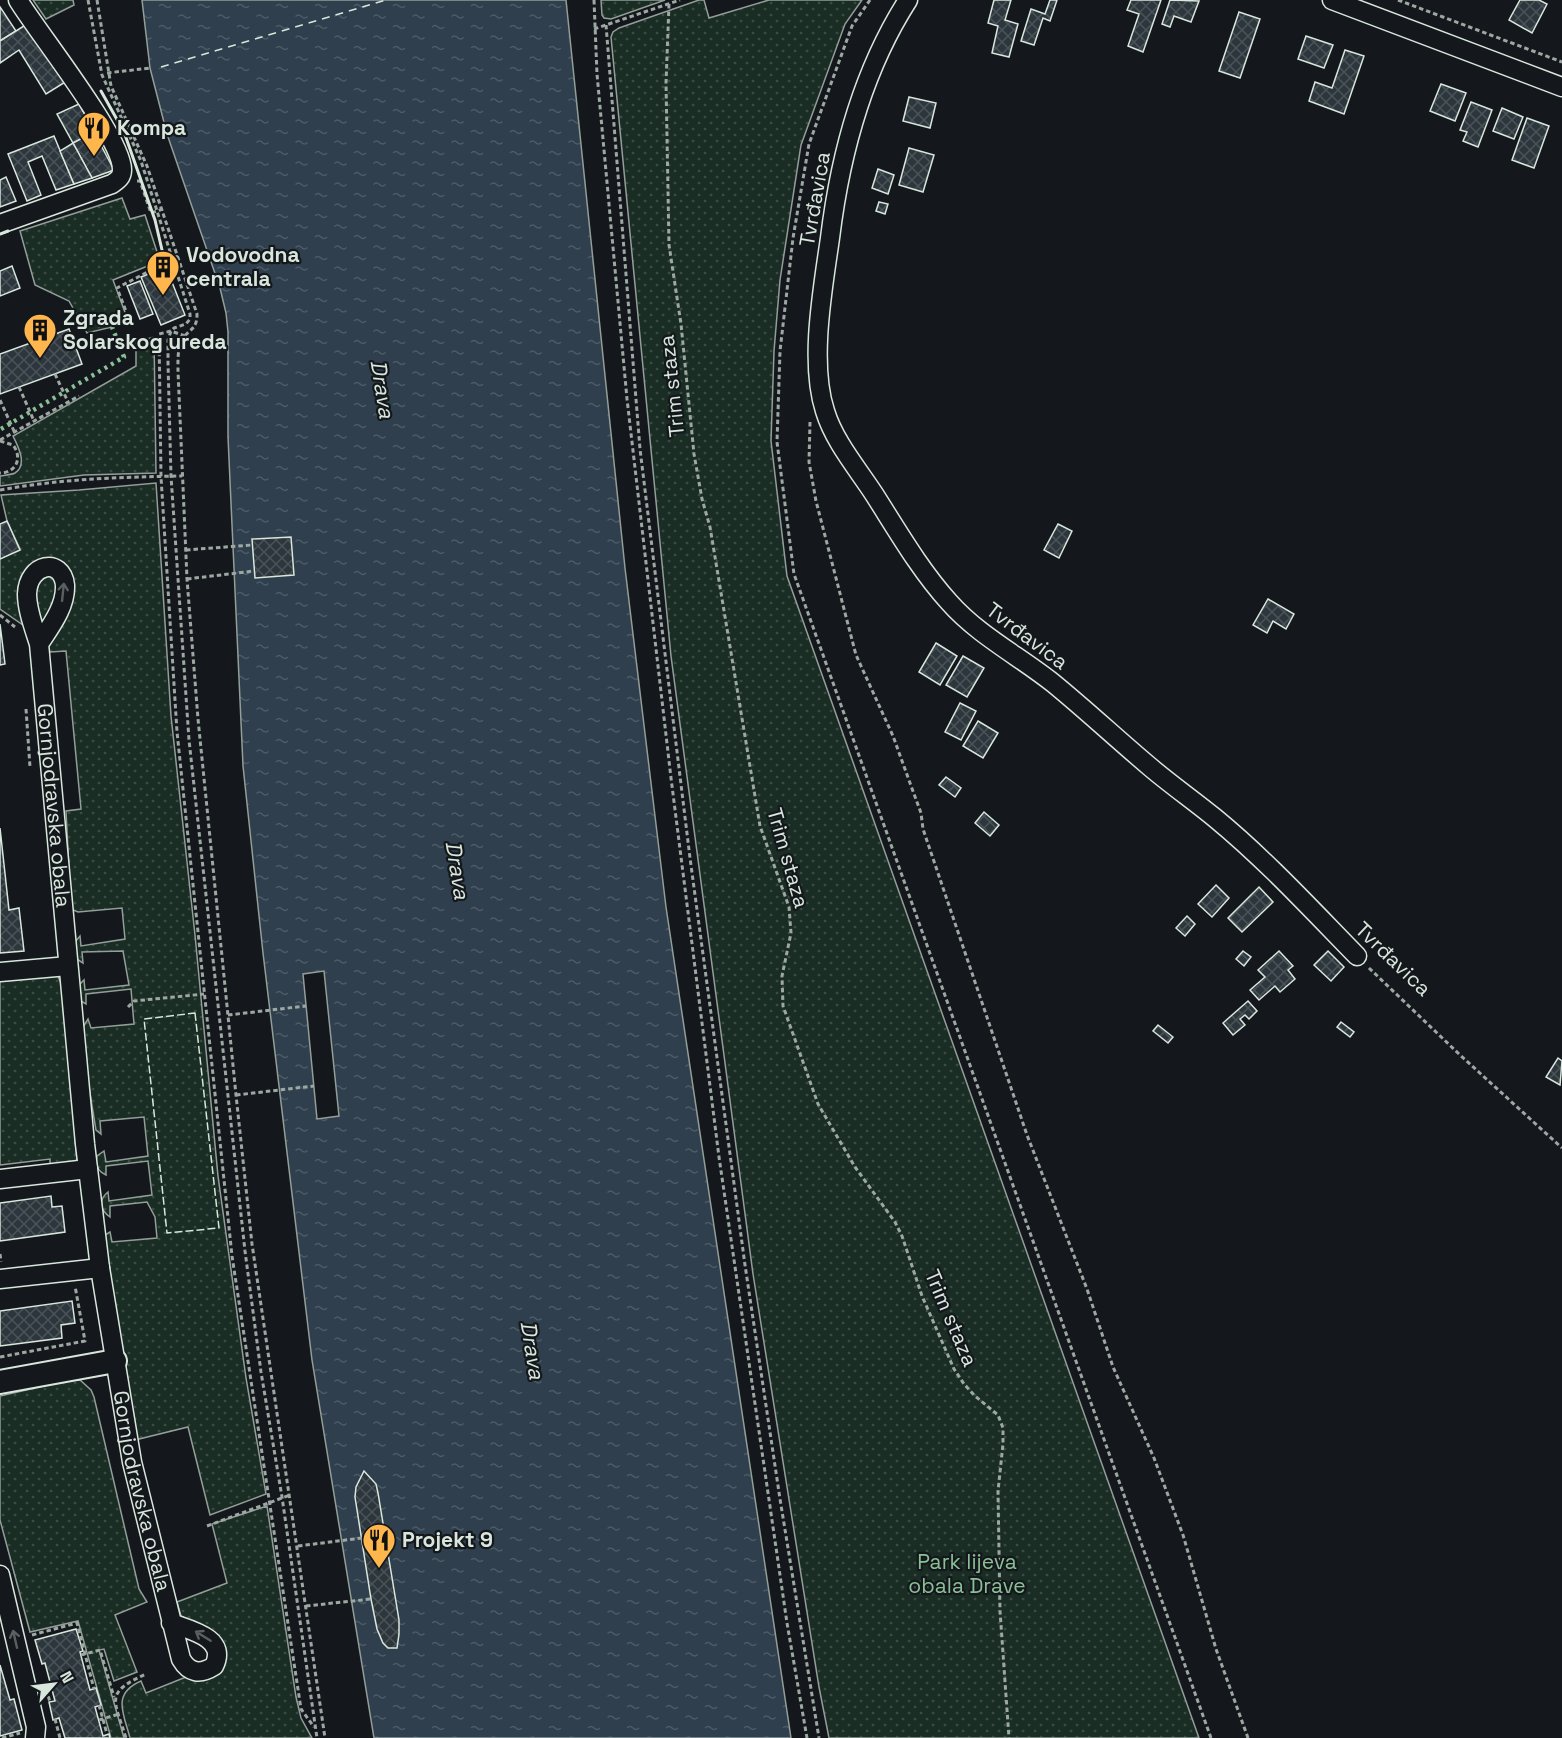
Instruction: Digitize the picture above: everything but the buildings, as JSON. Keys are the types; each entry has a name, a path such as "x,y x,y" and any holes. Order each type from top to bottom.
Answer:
{"main road":[{"path":"0,1382 115,1361"}],"street":[{"path":"0,224 112,184 122,174 120,158 108,132 18,0"},
{"name":"Tvrđavica","path":"908,0 880,51 866,86 840,172 824,283 818,351 821,395 825,413 841,443 910,548 949,602 971,624 1051,682 1149,766 1216,819 1272,870 1357,956"},
{"path":"1332,0 1562,87"},
{"name":"Gornjodravska obala","path":"39,644 88,1169 100,1268 115,1361 141,1503 171,1623 180,1659 192,1672 200,1672 214,1666 217,1654 210,1639 200,1632 171,1623"},
{"path":"0,972 68,966"},
{"path":"0,1179 88,1169"},
{"path":"0,1279 100,1268"},
{"path":"0,1575 36,1726 35,1738"}],"path":[{"path":"88,0 100,75 141,161 190,314 190,319 186,324 174,328 168,340 171,476 190,751 246,1262 317,1738"},
{"path":"97,0 107,73 111,86 134,135 163,209 197,314 197,321 193,329 184,336 179,353 178,371 187,579 198,719 252,1244 325,1738"},
{"path":"594,0 594,29 627,399 670,778 719,1157 787,1623 807,1738"},
{"path":"594,29 680,0"},
{"path":"870,0 852,26 809,144 792,249 780,351 777,442 794,574 1211,1738"},
{"path":"1398,0 1562,62"},
{"name":"Trim staza","path":"669,4 666,93 671,260 681,324 694,454 702,499 710,526 760,826 789,907 790,933 782,976 783,1006 818,1104 855,1167 895,1222 922,1296 954,1369 975,1396 998,1414 1003,1428 998,1491 1000,1611 1009,1738"},
{"path":"606,25 640,449 688,846 747,1276 819,1738"},
{"path":"100,75 150,68"},
{"path":"147,201 151,213 163,209"},
{"path":"131,324 117,288 178,256"},
{"path":"184,336 171,332 159,334 161,477 177,732 232,1256 302,1709 307,1720 315,1728"},
{"path":"55,374 68,402"},
{"path":"19,387 34,421"},
{"path":"821,395 813,406 809,427 809,462 816,501 856,655 893,736 914,793 921,813 923,829 1027,1135 1087,1289 1113,1367 1154,1458 1183,1535 1216,1649 1248,1738"},
{"path":"0,440 79,396"},
{"path":"0,400 14,432"},
{"path":"0,440 13,445 18,459 15,468 0,473"},
{"path":"0,490 74,480 182,476"},
{"path":"186,550 252,545"},
{"path":"187,579 254,571"},
{"path":"0,615 20,632"},
{"path":"26,698 30,767"},
{"name":"Tvrđavica","path":"1357,956 1459,1054 1562,1148"},
{"path":"128,1007 134,1001 205,994"},
{"path":"227,1015 306,1006"},
{"path":"236,1095 314,1086"},
{"path":"0,1357 85,1341 72,1272"},
{"path":"207,1526 290,1495"},
{"path":"298,1546 362,1539"},
{"path":"306,1606 371,1599"},
{"path":"31,1635 77,1623 94,1689"},
{"path":"81,1655 100,1650 126,1738"},
{"path":"115,1699 118,1689 146,1674"},
{"path":"43,1679 50,1702"},
{"path":"99,1705 107,1734"},
{"path":"101,1719 119,1714"},
{"path":"55,1719 60,1738"}],"green space":[{"path":"33,0 73,0 74,5 46,19"},
{"path":"601,0 665,0 611,19 604,18 602,15"},
{"name":"Park lijeva obala Drave","path":"704,0 709,18 769,0 862,0 845,24 801,145 780,280 774,351 771,441 787,576 1199,1738 829,1738 753,1274 671,656 611,37 613,32 619,28"},
{"path":"122,198 130,219 145,215 160,261 113,280 129,323 87,333 69,301 35,285 20,231"},
{"path":"154,337 156,473 84,475 0,486 0,476 15,473 21,465 21,455 13,436 136,366 136,342"},
{"path":"156,483 171,716 218,1176 246,1378 266,1494 210,1515 188,1427 135,1440 102,1242 105,1235 110,1232 112,1242 157,1238 155,1217 147,1202 110,1206 110,1217 101,1205 108,1192 109,1201 152,1195 148,1161 106,1166 106,1175 99,1170 96,1162 97,1156 104,1151 106,1162 148,1156 144,1117 100,1121 101,1134 96,1130 80,1032 88,1019 91,1028 134,1024 131,989 86,994 86,1004 79,1000 78,986 84,980 85,990 129,985 123,951 82,952 83,963 75,958 75,942 80,936 81,946 125,939 122,908 78,912 71,909 66,811 81,809 66,651 50,652 30,630 0,609 0,559 20,549 7,521 1,495"},
{"path":"57,974 63,988 77,1161 50,1168 50,1159 0,1165 0,981"},
{"path":"70,1380 80,1380 91,1390 94,1397 139,1589 147,1602 115,1615 137,1672 114,1681 104,1649 99,1650 124,1738 111,1738 78,1621 30,1632 0,1520 0,1396"},
{"path":"267,1506 296,1697 301,1718 312,1738 130,1738 122,1705 126,1692 132,1686 141,1681 146,1693 186,1677 194,1678 219,1668 200,1627 181,1616 177,1602 227,1583 212,1524"}],"water":[{"name":"Drava","path":"142,0 566,0 625,568 666,907 791,1738 374,1738 312,1360 243,766 228,437 226,313 220,288 167,134 150,68"}],"pier":[{"path":"324,971 339,1116 317,1119 303,974"}],"ferry route":[{"path":"161,67 386,0"}],"hedge":[{"path":"1,429 124,357 112,327"}],"fence":[{"path":"195,1013 219,1228 167,1233 144,1019 195,1013"}],"wall":[{"path":"101,91 124,132 155,220 166,267"},
{"path":"0,234 8,231"}],"place":[{"name":"Kompa","path":"94,157"},
{"name":"Vodovodna centrala","path":"163,296"},
{"name":"Zgrada Solarskog ureda","path":"40,359"},
{"name":"Projekt 9","path":"379,1569"}]}
